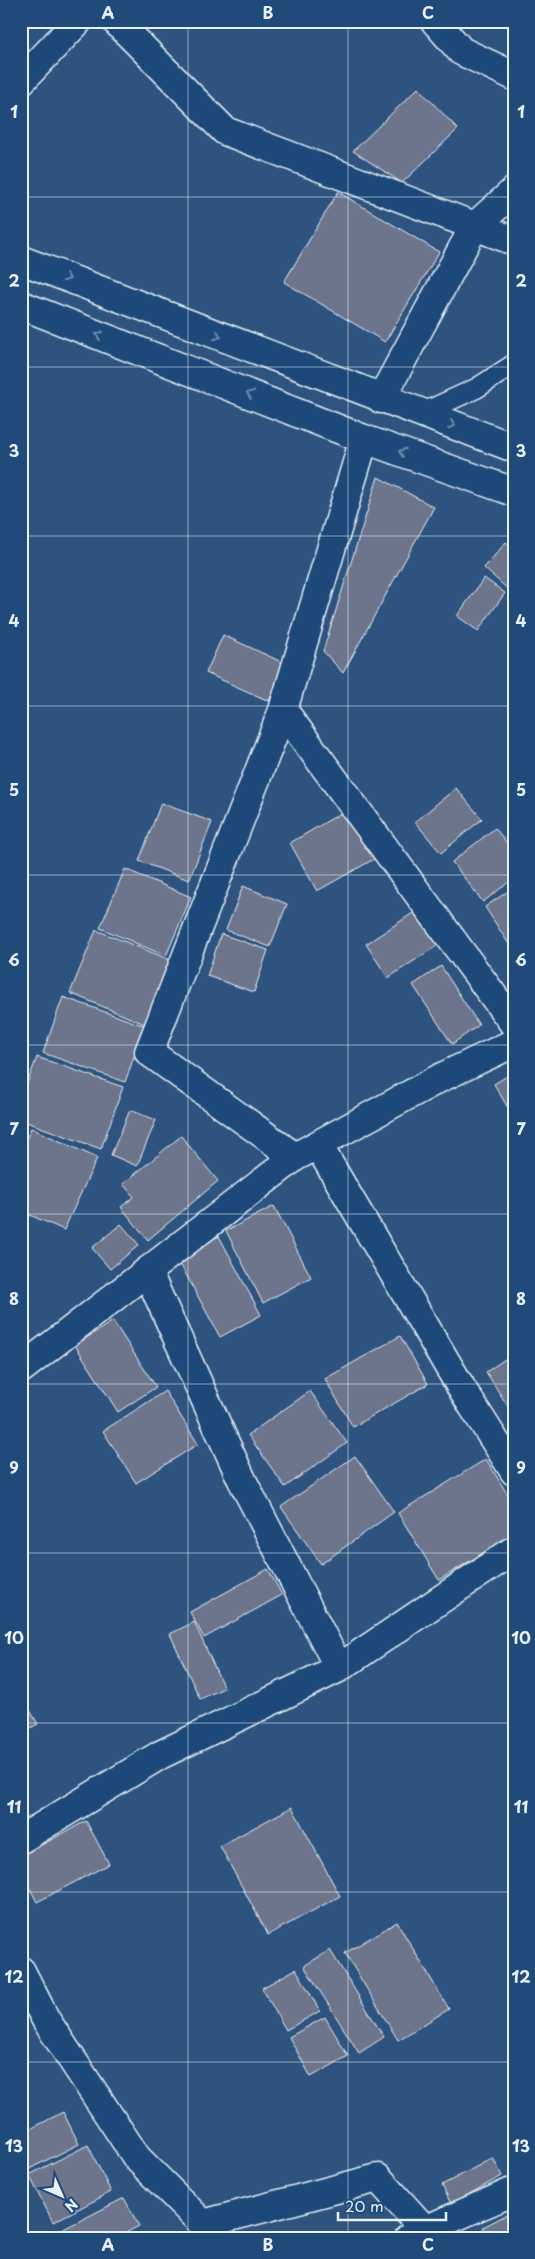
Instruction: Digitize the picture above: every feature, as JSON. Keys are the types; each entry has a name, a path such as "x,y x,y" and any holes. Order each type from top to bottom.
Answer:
{"street":[{"path":"21,81 78,21"},
{"path":"116,21 225,131 514,241"},
{"path":"435,21 461,52 514,76"},
{"path":"381,399 474,227 514,191"},
{"path":"21,260 420,414 514,448"},
{"path":"21,305 364,439 514,492"},
{"path":"364,439 284,710 149,1052 307,1151 514,1471"},
{"path":"284,710 514,1024"},
{"path":"21,1368 307,1151 440,1078 514,1043"},
{"path":"147,1271 242,1480 339,1668"},
{"path":"21,1838 160,1755 339,1668 514,1550"},
{"path":"21,1971 46,2020 137,2158 207,2231 378,2178 417,2234 514,2191"}],"lane":[{"path":"420,414 477,388 514,364"}],"building":[{"path":"418,88 458,129 402,183 353,151"},
{"path":"338,192 439,252 385,342 284,282"},
{"path":"378,477 434,507 343,673 323,651"},
{"path":"506,542 514,549 514,587 510,591 484,568"},
{"path":"484,578 505,593 478,631 457,616"},
{"path":"223,635 286,664 269,701 206,673"},
{"path":"456,788 482,819 441,853 415,822"},
{"path":"161,803 212,822 189,880 139,861"},
{"path":"348,809 376,858 317,891 290,843"},
{"path":"514,817 514,831 507,824"},
{"path":"495,828 514,852 514,878 483,902 452,862"},
{"path":"125,869 191,897 166,956 100,928"},
{"path":"243,886 287,904 270,947 226,930"},
{"path":"514,887 514,952 485,907"},
{"path":"422,907 444,941 388,978 366,944"},
{"path":"96,930 173,961 147,1025 70,993"},
{"path":"221,934 268,950 254,992 207,976"},
{"path":"441,966 479,1025 452,1044 413,985"},
{"path":"63,997 145,1026 125,1082 43,1053"},
{"path":"37,1057 123,1087 101,1149 21,1120 21,1100"},
{"path":"514,1072 514,1112 511,1113 494,1084"},
{"path":"130,1110 156,1120 137,1166 111,1155"},
{"path":"31,1128 97,1158 64,1230 21,1211 21,1151"},
{"path":"181,1136 218,1181 148,1240 121,1207 134,1197 123,1184"},
{"path":"274,1206 311,1277 263,1303 226,1231"},
{"path":"121,1224 139,1245 110,1269 92,1248"},
{"path":"219,1236 261,1315 220,1337 177,1258"},
{"path":"113,1321 156,1387 118,1412 75,1345"},
{"path":"400,1336 428,1384 353,1427 325,1379"},
{"path":"514,1353 514,1405 509,1408 486,1372"},
{"path":"165,1391 198,1444 136,1483 103,1431"},
{"path":"310,1391 347,1443 285,1487 248,1435"},
{"path":"355,1456 394,1512 321,1564 281,1507"},
{"path":"486,1459 514,1505 514,1534 439,1580 398,1513"},
{"path":"268,1569 282,1595 204,1638 190,1612"},
{"path":"194,1622 224,1688 200,1699 170,1634"},
{"path":"21,1695 38,1724 21,1733"},
{"path":"292,1807 340,1896 268,1935 220,1846"},
{"path":"86,1821 109,1864 37,1902 21,1871 21,1856"},
{"path":"397,1922 449,2009 398,2040 345,1953"},
{"path":"330,1950 384,2037 359,2053 304,1966"},
{"path":"296,1969 320,2011 286,2030 262,1988"},
{"path":"325,2017 348,2056 311,2077 289,2037"},
{"path":"63,2112 79,2144 23,2172 21,2167 21,2134"},
{"path":"88,2145 111,2192 53,2222 29,2175"},
{"path":"493,2158 502,2176 451,2204 442,2185"},
{"path":"124,2198 139,2226 116,2238 51,2238 50,2236"},
{"path":"514,2211 514,2238 488,2238 483,2227"},
{"path":"21,2224 30,2238 21,2238"},
{"path":"144,2233 146,2238 135,2238"}]}
